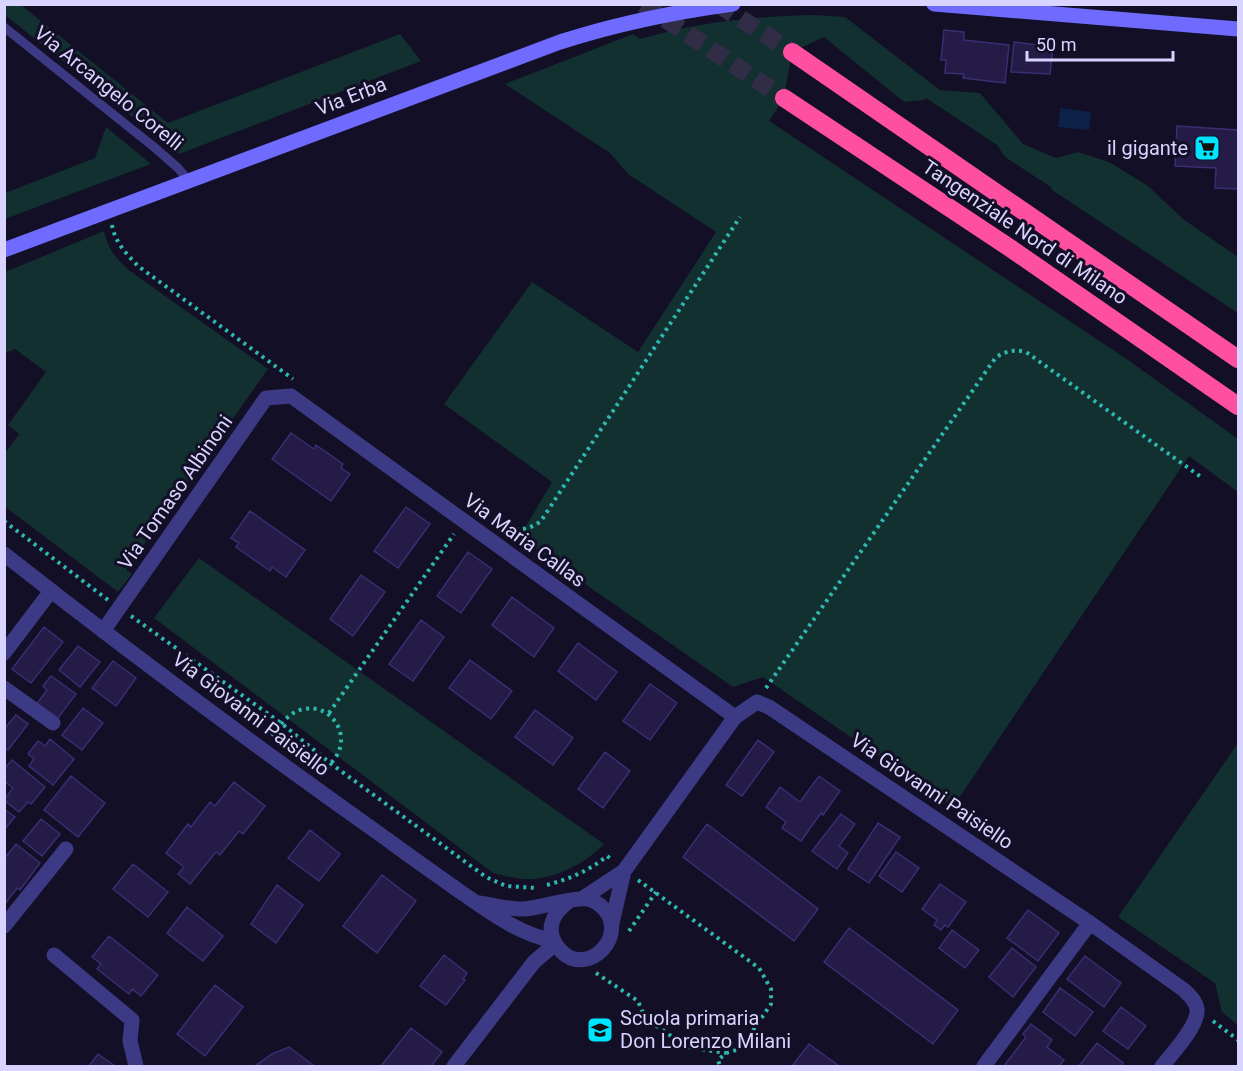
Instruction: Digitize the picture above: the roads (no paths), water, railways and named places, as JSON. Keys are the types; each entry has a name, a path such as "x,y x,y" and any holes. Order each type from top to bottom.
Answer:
{"highway":[{"name":"Tangenziale Nord di Milano","path":"792,52 1239,359"},
{"name":"Tangenziale Nord di Milano","path":"784,98 1010,248 1239,406"}],"main road":[{"path":"934,4 1239,29"},
{"name":"Via Erba","path":"4,250 568,39 619,25 724,5"}],"street":[{"name":"Via Maria Callas","path":"291,396 735,717"},
{"name":"Via Tomaso Albinoni","path":"103,631 266,398 291,396"},
{"name":"Via Giovanni Paisiello","path":"4,554 103,631 310,785 476,903 504,921 538,938 554,942"},
{"path":"4,653 51,591"},
{"path":"4,688 53,723"},
{"name":"Via Giovanni Paisiello","path":"612,923 624,871 735,717 757,702 769,706 1173,980 1193,999 1197,1009 1196,1019 1162,1066"},
{"path":"4,926 66,849"},
{"name":"Via Giovanni Paisiello","path":"476,903 524,909 576,899 624,871"},
{"path":"576,899 596,902 606,911 612,923 611,937 606,947 597,955 585,959 573,958 563,953 554,942 551,933 552,921 558,909 576,899"},
{"path":"984,1066 1090,923"},
{"path":"454,1066 534,962 554,942"},
{"path":"54,955 132,1020 130,1041 136,1066"}],"lane":[{"name":"Via Arcangelo Corelli","path":"4,27 153,147 188,180"}],"water":[{"path":"1060,108 1091,112 1089,130 1058,127"}],"tunnel":[{"path":"643,4 784,98"},
{"path":"718,4 792,52"}],"place":[{"name":"il gigante","path":"1207,148"},
{"name":"Scuola primaria Don Lorenzo Milani","path":"600,1030"}]}
